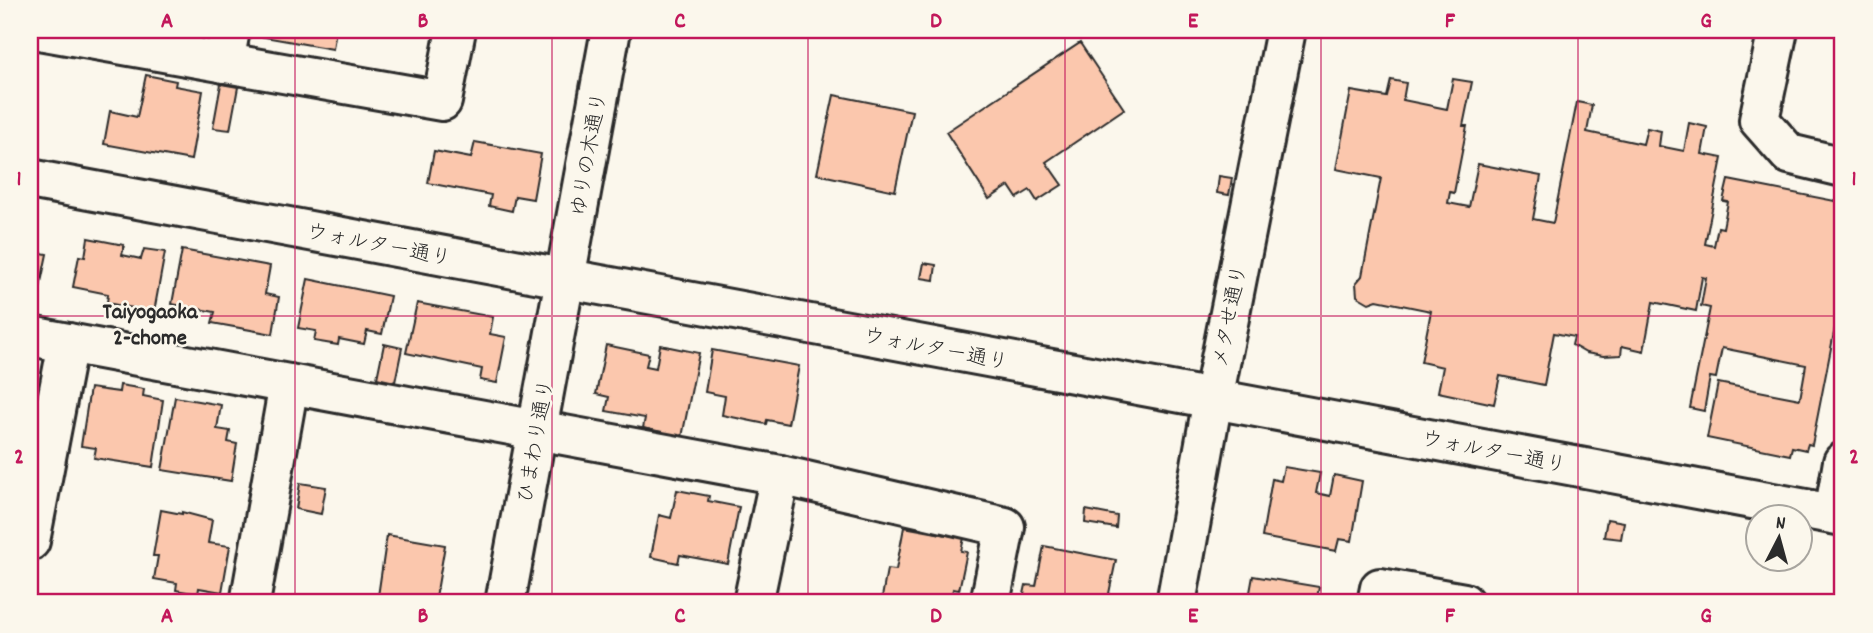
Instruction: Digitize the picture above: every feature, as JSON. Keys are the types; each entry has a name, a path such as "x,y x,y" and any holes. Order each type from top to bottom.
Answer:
{"street":[{"path":"38,30 227,47 442,102 456,30"},
{"name":"ゆりの木通り","path":"565,279 611,30"},
{"name":"メタせ通り","path":"1176,603 1213,399 1286,30"},
{"path":"1778,30 1759,120 1789,154 1843,167"},
{"name":"ウォルター通り","path":"30,179 1839,515"},
{"name":"ひまわり通り","path":"505,603 565,279"},
{"path":"30,336 780,475 1005,527 990,603"},
{"path":"30,541 68,343"},
{"path":"250,603 289,384"},
{"path":"1839,515 1843,462"},
{"path":"753,603 780,475"},
{"path":"1377,603 1380,588 1465,603"}],"building":[{"path":"260,30 336,30 333,49 259,36"},
{"path":"1080,43 1124,109 1046,162 1062,185 1037,201 1030,190 1017,198 1009,186 989,199 946,132"},
{"path":"146,75 176,81 175,86 203,91 191,160 104,144 110,111 137,117"},
{"path":"1453,79 1472,82 1463,126 1467,126 1454,193 1450,192 1448,203 1469,207 1478,164 1541,176 1533,219 1553,223 1577,102 1592,105 1587,132 1643,144 1647,128 1661,131 1659,146 1684,151 1689,123 1707,127 1702,154 1722,158 1705,244 1714,246 1718,227 1723,228 1728,202 1723,201 1728,180 1840,202 1837,221 1843,222 1843,250 1839,272 1843,273 1843,287 1812,445 1808,444 1806,450 1792,447 1790,455 1707,438 1718,383 1800,399 1806,365 1722,348 1716,378 1710,377 1704,411 1690,408 1710,308 1701,306 1706,278 1702,277 1696,311 1653,302 1644,351 1622,346 1621,355 1586,353 1572,345 1574,337 1554,333 1544,385 1500,376 1494,404 1438,392 1443,367 1421,362 1431,311 1377,300 1369,303 1357,296 1356,283 1362,276 1381,178 1336,169 1351,91 1387,97 1391,80 1406,83 1403,100 1447,109"},
{"path":"221,84 238,87 230,130 213,128"},
{"path":"834,95 912,111 895,191 817,174"},
{"path":"475,142 541,154 533,199 515,196 512,211 489,206 491,195 428,183 434,151 471,158"},
{"path":"1219,176 1232,178 1229,195 1217,193"},
{"path":"88,238 124,245 122,255 141,259 144,249 165,252 154,312 107,303 108,294 73,287 79,256 85,257"},
{"path":"182,250 270,266 265,294 279,297 273,334 212,323 215,312 172,304"},
{"path":"30,251 47,254 39,292 30,290"},
{"path":"924,263 936,265 934,280 921,278"},
{"path":"308,279 390,296 382,334 367,331 364,344 339,339 338,345 314,341 316,331 298,328"},
{"path":"417,303 493,317 490,334 506,337 497,383 480,380 482,369 406,353"},
{"path":"384,344 402,348 395,382 377,378"},
{"path":"606,345 649,354 646,366 656,368 660,345 699,353 682,437 643,428 645,418 606,411 609,397 596,394"},
{"path":"712,350 799,366 788,424 767,420 766,424 722,415 725,396 705,392"},
{"path":"120,385 144,389 143,396 163,400 153,467 94,458 96,448 81,446 90,388 119,392"},
{"path":"175,397 221,405 217,429 230,431 228,442 237,444 231,481 162,470"},
{"path":"1284,467 1320,473 1316,493 1330,496 1334,475 1362,481 1352,541 1339,539 1336,551 1262,537 1272,479 1281,481"},
{"path":"300,483 326,487 321,514 296,509"},
{"path":"677,490 709,496 708,501 739,507 728,564 680,555 678,563 651,557 659,515 671,518"},
{"path":"161,510 212,520 208,543 230,546 222,592 199,588 198,594 176,590 177,583 154,579 158,556 153,556"},
{"path":"1086,510 1117,516 1116,528 1085,523"},
{"path":"1607,519 1624,522 1621,539 1604,537"},
{"path":"904,527 964,538 961,551 967,552 959,590 953,589 950,603 881,603 887,569 896,570"},
{"path":"387,535 445,545 435,603 377,603"},
{"path":"1044,546 1116,560 1107,603 1022,603 1026,585 1036,586"},
{"path":"1253,576 1319,587 1316,603 1248,603"}],"district":[{"name":"Taiyogaoka 2-chome","path":"150,323"}]}
